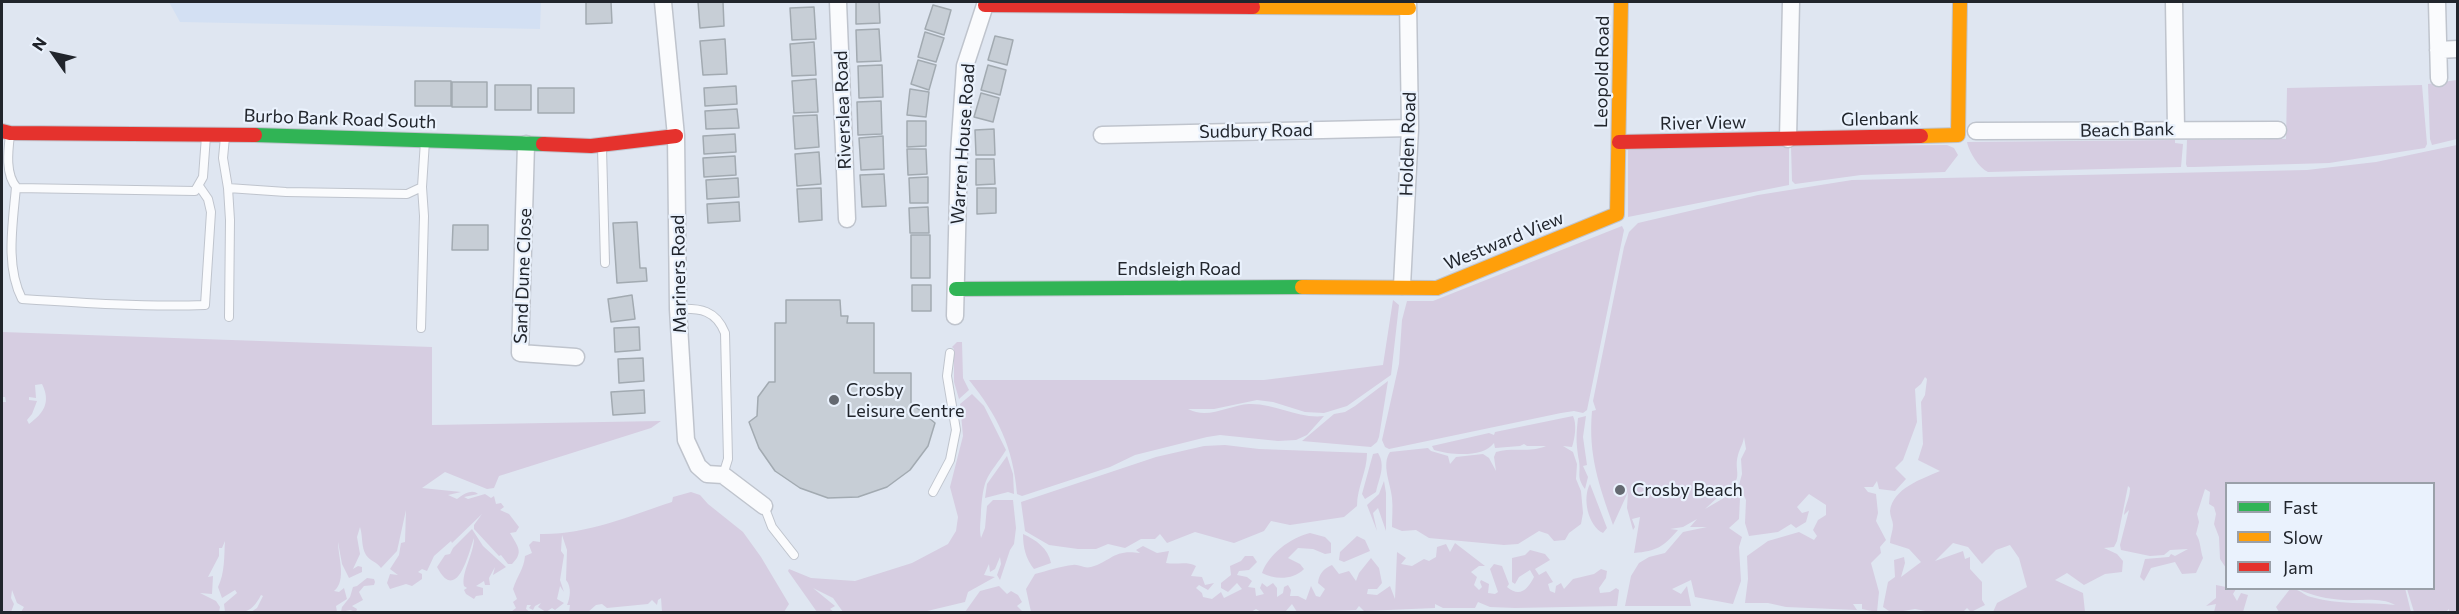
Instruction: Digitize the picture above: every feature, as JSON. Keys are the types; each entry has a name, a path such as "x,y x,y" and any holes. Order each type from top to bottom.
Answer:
{"street":[{"name":"Mariners Road","path":"663,2 676,136 678,309 686,440 698,466 707,474 723,475 764,506"},
{"name":"Riverslea Road","path":"838,2 847,219"},
{"name":"Leopold Road","path":"1617,214 1621,2"},
{"path":"1788,139 1791,2"},
{"name":"Glenbank","path":"1788,139 1958,135 1960,2"},
{"path":"2174,2 2176,129"},
{"path":"2437,2 2439,78"},
{"path":"985,3 1408,5"},
{"name":"Warren House Road","path":"955,316 959,153 965,66 985,3"},
{"name":"Holden Road","path":"1402,286 1410,128 1408,5"},
{"path":"2438,50 2457,49"},
{"name":"Sudbury Road","path":"1102,135 1410,128"},
{"name":"Beach Bank","path":"1976,131 2278,130"},
{"name":"Burbo Bank Road South","path":"6,132 226,133 602,145 676,136"},
{"name":"River View","path":"1619,142 1788,139"},
{"name":"Sand Dune Close","path":"526,144 520,353 576,357"},
{"name":"Westward View","path":"1402,286 1437,288 1617,214"},
{"name":"Endsleigh Road","path":"956,289 1402,286"}],"lane":[{"path":"6,132 12,179 16,187 13,269 15,286 22,299 99,304 205,305 211,212 208,199 199,186"},
{"path":"16,187 195,191 199,186 205,164 206,133"},
{"path":"226,133 223,158 230,220 229,317"},
{"path":"421,328 424,140"},
{"path":"602,145 605,263"},
{"path":"228,188 286,192 407,194 422,187"},
{"path":"678,309 701,308 718,321 725,333 728,459 723,475"},
{"path":"933,492 950,460 956,430 947,376 950,353"},
{"path":"764,506 772,527 794,555"}],"shaded area":[{"path":"169,2 541,2 540,29 180,22"},
{"path":"2457,80 2457,139 2432,145 2428,84"},
{"path":"2422,85 2427,144 2425,148 2329,163 2187,167 2187,140 2286,139 2287,88"},
{"path":"2175,140 2175,143 2183,144 2181,167 1988,172 1975,159 1967,142"},
{"path":"1947,145 1954,148 1958,155 1945,172 1861,175 1795,184 1792,181 1791,146"},
{"path":"2457,145 2457,612 2449,612 2449,609 2446,612 2414,612 2407,590 2435,590 2435,482 2225,482 2225,566 2220,559 2219,537 2214,524 2216,514 2214,507 2209,504 2210,492 2205,489 2197,514 2199,522 2196,534 2203,558 2196,573 2182,574 2175,562 2151,568 2144,581 2140,577 2145,559 2169,557 2171,554 2175,556 2188,549 2170,550 2164,555 2150,556 2121,550 2120,545 2129,510 2124,515 2130,492 2128,486 2117,541 2114,547 2104,548 2117,554 2123,561 2122,572 2105,574 2084,585 2067,573 2055,580 2083,593 2085,612 1993,612 1997,603 2027,587 2019,558 2010,545 1996,550 1982,564 1968,547 1953,543 1935,561 1963,551 1965,559 1970,557 1970,569 1982,582 1982,600 1985,605 1971,612 1967,608 1963,612 1931,612 1915,609 1889,611 1883,607 1888,582 1895,577 1894,560 1904,557 1905,563 1901,577 1921,562 1909,549 1890,543 1893,525 1890,511 1892,503 1909,485 1940,471 1918,460 1923,444 1921,402 1925,395 1927,379 1925,377 1915,389 1917,422 1903,460 1895,468 1906,479 1895,491 1879,489 1877,481 1873,487 1864,487 1868,492 1876,494 1878,513 1876,521 1886,540 1880,547 1881,553 1871,563 1879,592 1877,612 1862,609 1862,604 1853,604 1857,610 1745,603 1748,579 1747,556 1768,541 1799,532 1814,540 1817,536 1813,530 1818,520 1826,515 1826,505 1809,494 1797,507 1802,513 1809,511 1806,522 1796,528 1791,524 1778,532 1749,536 1745,523 1746,500 1739,485 1742,474 1741,459 1746,449 1744,437 1738,455 1735,483 1724,493 1712,490 1705,495 1713,494 1718,497 1705,509 1729,495 1736,487 1740,498 1739,519 1729,528 1742,537 1739,547 1741,581 1733,604 1695,597 1691,580 1672,589 1681,594 1687,586 1691,606 1625,606 1631,576 1639,563 1649,557 1665,553 1683,532 1707,527 1690,527 1697,519 1683,527 1670,529 1678,530 1659,547 1634,553 1640,517 1632,519 1635,527 1633,530 1627,508 1628,492 1613,525 1596,470 1591,427 1592,411 1596,410 1593,401 1624,247 1629,232 1638,223 1758,195 1852,180 2307,170 2376,162"},
{"path":"1789,146 1789,185 1628,217 1628,147"},
{"path":"1622,226 1624,230 1587,410 1583,413 1574,411 1561,413 1389,449 1385,447 1382,440 1399,364 1402,320 1407,301 1433,301"},
{"path":"1393,300 1399,305 1391,375 1347,406 1324,413 1305,412 1273,402 1257,400 1214,409 1188,409 1211,413 1241,405 1259,404 1305,415 1324,416 1307,435 1296,440 1278,441 1220,435 1207,437 1135,455 1110,467 1022,496 1017,494 1012,461 996,419 969,380 1264,380 1383,365"},
{"path":"2,332 432,347 432,425 661,421 651,428 499,476 494,488 487,489 445,472 422,488 461,492 448,495 457,499 470,492 478,494 464,497 468,499 485,494 491,498 494,496 496,504 501,503 504,507 500,510 509,514 519,527 516,532 510,533 519,553 512,564 508,564 501,555 499,556 474,529 474,525 482,514 452,543 451,541 434,556 427,571 422,569 418,572 422,574 422,579 412,586 406,584 390,589 387,583 390,574 398,575 390,569 399,555 401,543 405,542 406,510 397,551 381,568 366,555 360,527 357,537 360,554 353,569 358,566 362,567 362,572 349,578 342,564 338,542 341,575 338,587 334,591 339,592 344,588 347,599 336,606 337,612 251,612 257,608 263,596 261,595 254,606 246,611 225,612 224,604 237,593 235,590 222,598 218,587 223,570 225,541 222,548 219,548 219,556 208,577 213,576 212,594 200,593 216,601 220,607 219,612 21,612 24,607 17,603 12,590 11,598 14,604 11,612 2,612 2,402 6,402 5,397 2,397","holes":["42,384 45,390 44,407 39,416 29,424 27,420 37,401 29,400 29,397 36,398 35,385"]},
{"path":"957,342 962,342 963,378 969,390 959,399 954,382 954,349 952,347"},
{"path":"1388,381 1379,437 1371,447 1302,441 1334,414 1345,412 1355,406"},
{"path":"972,394 984,406 1006,450 985,483 980,524 981,538 985,528 987,506 993,500 1013,500 1016,528 1014,544 1000,580 997,575 1001,564 1000,557 995,569 990,572 989,564 984,575 995,577 968,592 965,602 923,612 843,612 833,598 813,588 835,606 830,609 834,612 817,612 788,571 789,569 811,578 855,581 912,563 948,544 956,531 958,517 950,487 963,436 960,404"},
{"path":"1573,416 1575,431 1572,447 1563,446 1573,452 1577,464 1576,479 1581,491 1583,513 1581,524 1569,533 1565,540 1554,541 1548,534 1539,531 1518,544 1504,545 1429,538 1416,530 1402,531 1392,527 1392,498 1386,469 1390,452 1428,448 1448,456 1450,464 1456,457 1483,454 1489,458 1496,471 1494,457 1496,452 1546,446 1524,444 1495,448 1494,443 1482,451 1458,454 1434,450 1432,446 1489,433 1494,435 1495,432"},
{"path":"1586,416 1583,437 1587,465 1583,466 1588,477 1585,489 1580,478 1577,435 1578,418"},
{"path":"1225,445 1259,449 1367,453 1357,506 1344,517 1290,525 1271,521 1264,531 1234,543 1195,532 1167,543 1160,534 1155,539 1141,539 1125,548 1108,544 1096,549 1078,549 1049,545 1025,531 1021,502 1156,457 1204,446"},
{"path":"1378,453 1382,467 1376,492 1365,499 1362,494 1373,454"},
{"path":"1007,456 1013,474 1014,494 1008,492 985,498 987,484"},
{"path":"1384,481 1386,531 1378,508 1373,513 1377,531 1367,505 1379,494"},
{"path":"1590,484 1607,528 1603,533 1594,524 1588,511 1587,497"},
{"path":"691,492 700,495 743,532 789,604 784,612 662,612 661,598 657,605 652,600 648,604 607,608 602,604 596,605 588,612 569,612 570,605 567,605 570,589 566,580 567,550 562,535 561,551 564,555 560,580 564,592 560,586 557,599 564,603 555,610 552,608 546,612 538,607 541,603 533,610 529,608 531,605 527,605 526,609 530,612 511,612 516,608 513,602 517,599 513,589 525,556 532,553 529,545 533,541 540,542 540,534 574,531 607,524 672,502 673,497"},
{"path":"472,529 483,546 506,567 493,575 495,567 489,578 490,585 485,585 484,581 476,586 483,588 483,595 476,596 474,599 466,594 464,590 467,588 464,586 464,581 474,538 461,572 456,578 451,580 444,577 437,567 445,555 450,554"},
{"path":"1310,533 1325,537 1331,543 1331,553 1325,554 1313,549 1298,548 1288,558 1300,564 1304,569 1300,573 1284,578 1262,573 1269,560 1281,548 1295,538"},
{"path":"1023,534 1041,545 1051,563 1034,569 1026,553"},
{"path":"1357,536 1365,540 1370,551 1344,562 1339,560 1340,552"},
{"path":"1455,543 1485,566 1479,566 1471,572 1477,577 1474,585 1479,590 1482,587 1481,580 1489,584 1488,593 1498,592 1490,569 1494,564 1502,566 1509,584 1507,587 1516,592 1523,591 1534,577 1530,570 1519,577 1515,584 1512,582 1512,558 1525,555 1530,550 1545,554 1550,560 1535,569 1539,575 1546,571 1553,582 1548,584 1550,591 1555,593 1556,586 1561,583 1564,589 1573,579 1594,574 1601,569 1607,571 1606,578 1599,588 1600,593 1610,592 1616,588 1619,590 1617,606 1515,608 1490,607 1478,602 1475,608 1443,608 1435,604 1435,608 1364,611 1359,606 1356,610 1297,612 1292,604 1285,612 1261,612 1256,609 1251,612 1031,612 1026,589 1035,574 1075,565 1091,567 1118,554 1140,553 1136,550 1143,546 1157,553 1169,551 1166,563 1196,566 1191,576 1202,577 1205,585 1214,583 1208,590 1199,585 1196,588 1203,597 1212,599 1221,592 1224,598 1242,589 1237,583 1228,592 1221,588 1221,583 1231,575 1230,566 1241,561 1245,556 1253,556 1257,562 1249,570 1239,571 1237,575 1247,577 1252,581 1248,587 1255,588 1256,596 1264,594 1260,588 1262,583 1267,587 1273,583 1277,588 1277,597 1288,585 1291,590 1290,596 1298,596 1306,600 1311,586 1316,596 1320,597 1325,589 1318,583 1326,568 1332,565 1339,574 1349,571 1356,581 1359,573 1371,558 1379,568 1382,583 1377,589 1368,589 1367,594 1377,595 1390,586 1395,599 1397,552 1406,558 1401,564 1412,566 1424,559 1429,561 1436,557 1437,547 1446,544 1450,552"},
{"path":"367,578 374,579 375,582 374,585 364,586 359,592 363,600 352,606 357,609 356,612 350,610 341,612 353,587"},
{"path":"2216,585 2225,587 2225,590 2235,590 2233,594 2237,601 2241,593 2248,595 2243,612 2214,612 2216,604 2206,606 2216,598"},
{"path":"999,586 1007,594 1011,591 1018,595 1022,602 1017,606 1023,612 965,612 980,591"},
{"path":"2289,590 2332,601 2395,605 2377,600 2344,600 2309,594 2300,590 2406,590 2411,612 2279,612 2276,607"}],"building":[{"path":"586,2 611,2 612,23 586,24"},
{"path":"698,2 723,2 724,26 700,28"},
{"path":"856,2 879,2 880,23 856,24"},
{"path":"933,5 951,10 944,35 925,29"},
{"path":"814,7 816,39 792,40 790,8"},
{"path":"879,29 881,61 857,62 856,30"},
{"path":"925,32 944,38 936,62 918,57"},
{"path":"995,36 1013,40 1007,65 988,60"},
{"path":"725,39 727,74 703,75 700,41"},
{"path":"814,42 816,75 792,76 790,44"},
{"path":"918,60 936,65 929,90 911,84"},
{"path":"882,65 883,97 859,98 858,66"},
{"path":"988,65 1006,70 1000,95 981,90"},
{"path":"816,79 818,112 794,113 792,81"},
{"path":"415,81 451,81 451,106 415,106"},
{"path":"452,82 487,82 487,107 452,107"},
{"path":"495,85 531,85 531,110 495,110"},
{"path":"736,86 737,104 705,106 704,88"},
{"path":"538,88 574,88 574,113 538,113"},
{"path":"910,89 929,92 926,117 907,115"},
{"path":"981,93 999,98 993,122 974,117"},
{"path":"881,101 882,134 858,135 857,102"},
{"path":"737,109 739,128 706,129 705,111"},
{"path":"817,115 819,147 795,149 793,116"},
{"path":"907,121 926,121 926,146 907,147"},
{"path":"994,129 995,155 976,155 975,130"},
{"path":"735,134 736,152 704,154 703,136"},
{"path":"883,136 884,169 861,170 859,138"},
{"path":"907,149 926,149 927,174 908,175"},
{"path":"819,152 821,184 797,186 795,154"},
{"path":"735,156 736,175 704,177 703,158"},
{"path":"976,159 994,159 995,184 976,185"},
{"path":"884,174 886,206 862,207 860,175"},
{"path":"928,177 928,203 910,203 909,178"},
{"path":"738,178 739,197 707,199 706,180"},
{"path":"821,188 822,220 799,222 797,189"},
{"path":"977,188 996,188 996,213 977,214"},
{"path":"739,202 740,221 708,223 707,204"},
{"path":"928,207 929,233 910,233 909,208"},
{"path":"637,222 640,268 646,268 647,281 617,283 613,223"},
{"path":"453,225 488,225 488,250 452,250"},
{"path":"911,235 930,235 930,278 911,278"},
{"path":"912,285 931,285 931,311 912,311"},
{"path":"632,295 635,319 611,322 608,299"},
{"name":"Crosby Leisure Centre","path":"786,300 840,300 841,316 848,316 847,323 874,323 874,373 911,373 911,403 935,423 928,446 910,470 887,487 858,497 828,498 800,488 775,471 759,448 749,422 757,416 758,397 769,382 775,382 775,323 786,323"},
{"path":"639,327 640,350 615,352 614,328"},
{"path":"643,358 644,381 619,383 618,359"},
{"path":"644,390 645,413 613,415 611,392"}],"traffic: fast":[{"path":"255,135 543,144"},
{"path":"956,289 1302,287"}],"traffic: slow":[{"path":"1302,287 1437,288 1617,214 1621,2"},
{"path":"1921,136 1958,135 1960,2"},
{"path":"1253,7 1409,8"}],"traffic: jam":[{"path":"985,5 1253,7"},
{"path":"2,131 10,133 255,135"},
{"path":"543,144 591,146 676,136"},
{"path":"1619,142 1921,136"}],"place":[{"name":"Crosby Leisure Centre","path":"834,400"},
{"name":"Crosby Beach","path":"1620,490"}]}
